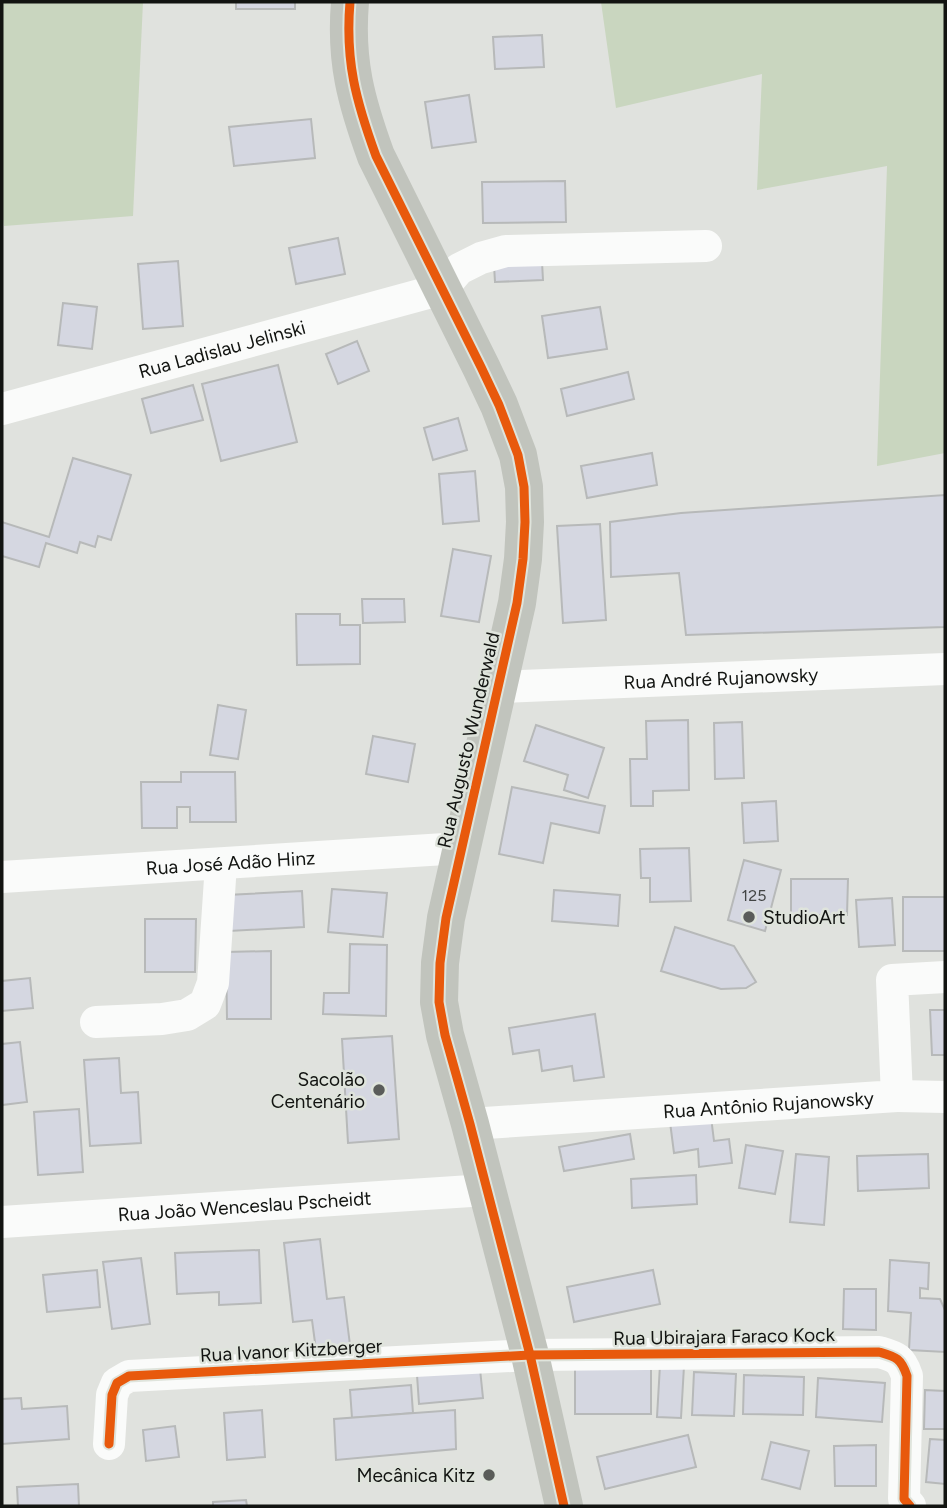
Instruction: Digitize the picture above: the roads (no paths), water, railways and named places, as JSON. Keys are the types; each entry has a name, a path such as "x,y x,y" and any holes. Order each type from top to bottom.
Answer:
{"main road":[{"name":"Rua Augusto Wunderwald","path":"350,2 350,70 361,114 376,156 499,405 518,455 523,487 525,522 517,603 446,918 440,963 439,1002 445,1035 530,1355 564,1506"}],"street":[{"path":"442,289 459,270 481,258 506,251 706,246"},
{"name":"Rua Ladislau Jelinski","path":"2,409 442,289"},
{"name":"Rua André Rujanowsky","path":"499,687 945,669"},
{"name":"Rua José Adão Hinz","path":"2,877 461,848"},
{"path":"96,1022 187,1015 205,1004 213,983 221,864"},
{"name":"Rua Antônio Rujanowsky","path":"470,1124 897,1096 892,980 945,977"},
{"path":"897,1096 945,1097"},
{"name":"Rua João Wenceslau Pscheidt","path":"2,1223 486,1191"},
{"name":"Rua Ubirajara Faraco Kock","path":"530,1355 879,1352 895,1356 904,1365 907,1376 904,1499 910,1506"},
{"name":"Rua Ivanor Kitzberger","path":"109,1444 112,1395 117,1383 129,1376 530,1355"}],"place":[{"name":"StudioArt","path":"749,917"},
{"name":"Sacolão Centenário","path":"379,1090"},
{"name":"Mecânica Kitz","path":"489,1475"}]}
